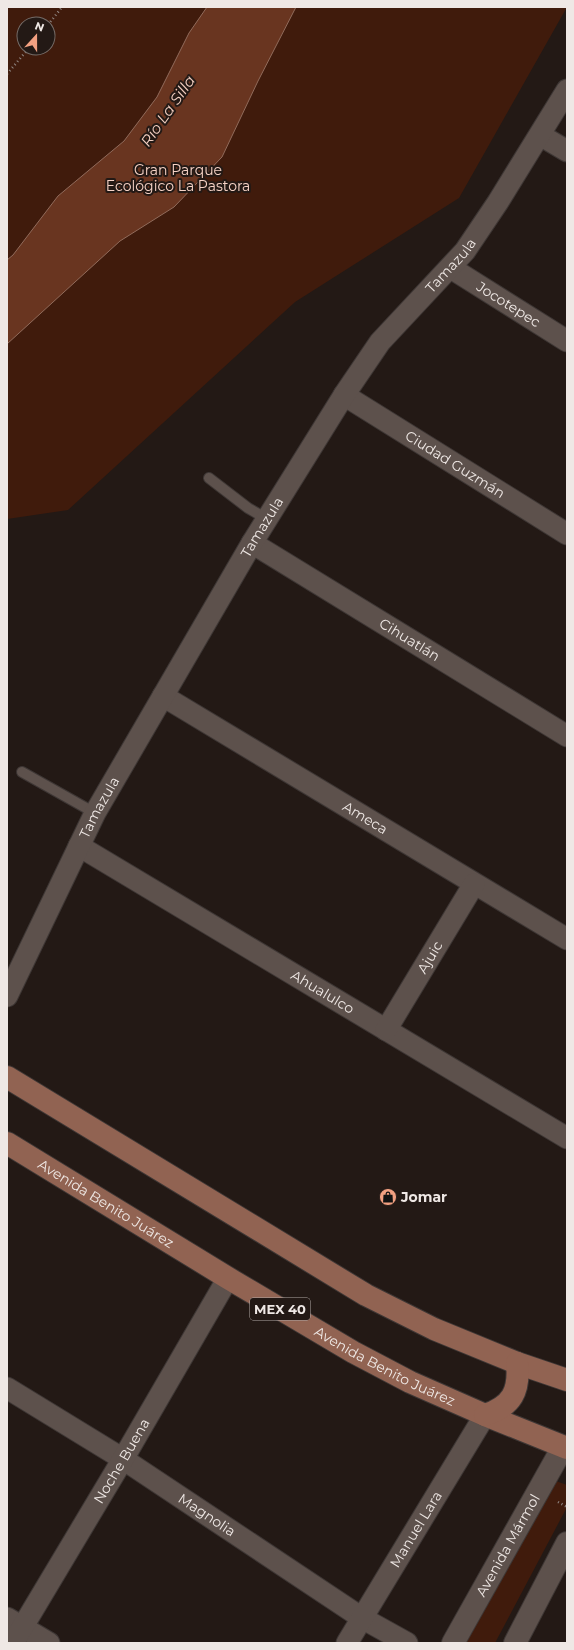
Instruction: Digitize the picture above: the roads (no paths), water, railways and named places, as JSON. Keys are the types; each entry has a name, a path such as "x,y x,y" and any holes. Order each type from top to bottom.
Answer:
{"main road":[{"path":"7,1077 366,1295 434,1328 517,1363 567,1380"},
{"name":"Avenida Benito Juárez","path":"7,1143 228,1278 353,1352 410,1382 485,1415 565,1447"},
{"path":"485,1415 503,1408 510,1401 517,1383 517,1363"}],"street":[{"name":"Tamazula","path":"7,996 95,813 267,519 344,395 380,342 451,268 484,224 567,90"},
{"path":"540,135 567,151"},
{"name":"Jocotepec","path":"451,268 567,341"},
{"name":"Ciudad Guzmán","path":"344,395 567,534"},
{"name":"Cihuatlán","path":"252,544 566,732"},
{"name":"Ameca","path":"163,696 567,939"},
{"name":"Ahualulco","path":"79,846 567,1138"},
{"name":"Ajuic","path":"386,1030 474,884"},
{"name":"Noche Buena","path":"14,1629 123,1459 228,1278"},
{"name":"Magnolia","path":"7,1388 123,1459 362,1618 407,1643"},
{"name":"Manuel Lara","path":"347,1643 485,1415"},
{"name":"Avenida Mármol","path":"453,1643 565,1447"},
{"path":"514,1643 567,1543"},
{"path":"14,1629 49,1643"}],"lane":[{"path":"210,478 248,508 267,519"},
{"path":"22,772 95,813"}],"water":[{"name":"Río La Silla","path":"207,7 296,7 258,81 222,157 174,207 120,241 7,344 7,260 13,255 58,196 124,141 157,97 189,33"}],"place":[{"name":"Jomar","path":"388,1197"}],"park label":[{"name":"Gran Parque Ecológico La Pastora","path":"178,178"}]}
